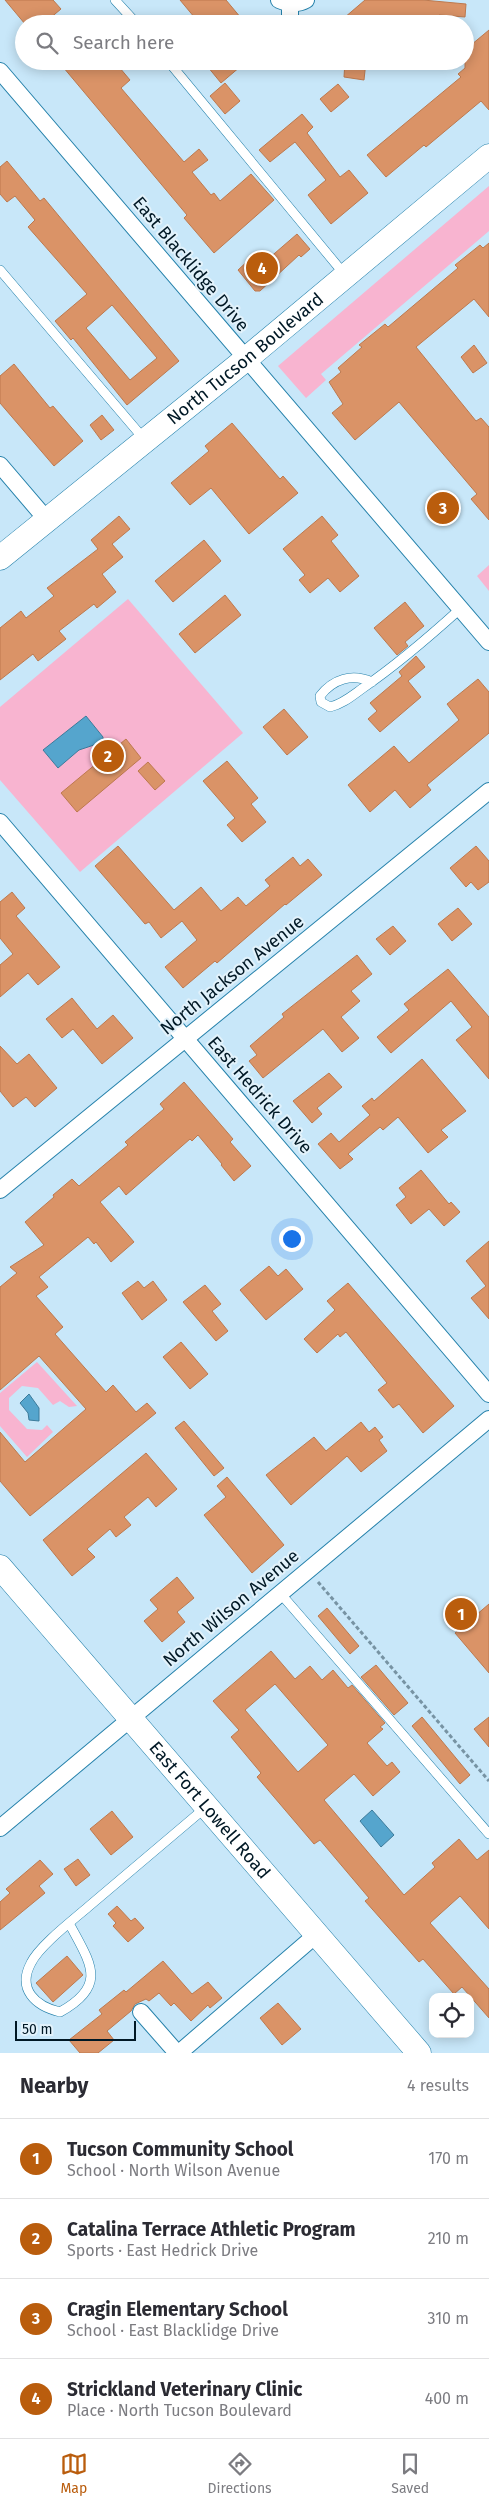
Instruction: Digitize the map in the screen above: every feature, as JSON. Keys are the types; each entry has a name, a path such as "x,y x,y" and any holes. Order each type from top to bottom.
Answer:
{"main road":[{"name":"North Tucson Boulevard","path":"0,558 246,359 489,156"},
{"name":"East Fort Lowell Road","path":"0,1567 419,2053"}],"street":[{"path":"291,15 292,1"},
{"name":"East Blacklidge Drive","path":"0,72 489,642"},
{"path":"0,465 47,520"},
{"name":"North Jackson Avenue","path":"0,1190 489,791"},
{"name":"East Hedrick Drive","path":"0,822 489,1394"},
{"name":"North Wilson Avenue","path":"0,1828 489,1419"},
{"path":"141,2012 178,2053 317,1934"}],"lane":[{"path":"115,0 129,15"},
{"path":"175,70 346,276"},
{"path":"0,270 146,440"},
{"path":"372,682 354,676 336,682 320,696 320,702 330,707 338,705 372,682 460,609"},
{"path":"280,1593 489,1834"},
{"path":"69,1923 89,1965 91,1981 89,1990 72,2006 60,2012 44,2008 31,1997 25,1980 31,1962 69,1923 207,1806"}],"path":[{"path":"308,1570 489,1781"}],"shaded area":[{"path":"489,186 489,231 321,374 326,380 306,398 278,366"},
{"path":"489,565 489,591 477,576"},
{"path":"128,599 243,733 80,872 0,780 0,707"},
{"path":"37,1362 77,1406 69,1407 60,1401 53,1405 38,1388 22,1386 9,1398 9,1410 27,1429 42,1430 47,1425 53,1432 27,1457 0,1426 0,1393"}],"water":[{"path":"86,716 103,737 103,742 79,750 58,768 43,750"},
{"path":"29,1394 39,1408 39,1421 29,1420 28,1413 20,1403"},
{"path":"372,1810 394,1835 381,1847 360,1821"}],"building":[{"path":"5,0 53,0 61,9 54,15 18,15"},
{"path":"180,0 226,0 238,15 192,15"},
{"path":"365,0 423,0 466,4 465,15 348,15"},
{"path":"489,30 489,110 481,101 426,147 424,145 386,177 367,155 461,77 458,74 463,70 474,70 474,42"},
{"path":"66,70 122,70 130,80 121,88 184,162 199,149 208,160 192,172 211,195 214,193 220,201 251,174 274,200 214,253 184,218 187,215"},
{"path":"210,70 236,70 221,83"},
{"path":"344,70 365,70 364,80 344,77"},
{"path":"225,83 240,101 225,114 210,96"},
{"path":"338,84 349,97 331,112 320,99"},
{"path":"302,114 313,127 307,133 340,177 349,170 368,193 331,224 308,195 326,180 295,142 270,162 259,150"},
{"path":"7,161 40,201 44,198 179,361 127,405 73,338 71,340 55,321 87,294 28,227 35,220 15,196 7,202 0,194 0,167","holes":["112,305 157,358 130,380 86,328"]},
{"path":"297,234 310,249 301,257 299,255 260,291 255,291 238,270 252,257 260,266"},
{"path":"489,243 489,317 474,299 416,347 476,421 481,418 489,427 489,520 471,499 477,494 399,402 355,440 332,413 343,404 329,382 341,372 338,368 362,347 359,345 385,324 388,327 458,268 455,265 480,245 483,248"},
{"path":"474,345 487,363 473,373 461,357"},
{"path":"14,364 50,408 53,406 83,441 54,466 0,403 0,376"},
{"path":"102,415 114,430 101,440 90,425"},
{"path":"232,423 280,479 283,476 298,493 249,534 211,488 190,505 171,483 209,451 205,446"},
{"path":"119,516 130,529 112,544 123,557 102,574 116,592 97,608 94,604 59,631 66,639 38,661 33,654 0,680 0,628 21,611 26,618 54,596 47,588 98,549 91,540"},
{"path":"322,516 338,535 331,541 359,576 340,592 328,578 310,593 299,580 305,575 283,549"},
{"path":"204,540 221,561 173,602 155,581"},
{"path":"225,595 241,615 195,653 179,634"},
{"path":"405,602 424,626 405,642 408,646 397,655 374,628"},
{"path":"416,656 425,667 408,681 421,697 380,732 368,719 377,711 370,703 402,676 399,672"},
{"path":"478,679 489,692 489,733 427,785 431,790 410,808 395,790 370,812 348,785 394,746 409,763 459,720 447,704"},
{"path":"284,709 308,737 287,755 263,727"},
{"path":"126,739 141,758 77,812 61,793"},
{"path":"227,761 258,798 251,804 266,822 242,842 227,825 235,818 203,781"},
{"path":"148,762 165,781 155,790 138,771"},
{"path":"118,846 174,910 201,887 221,911 238,897 246,906 270,886 265,880 293,857 300,866 308,859 322,875 285,904 217,963 215,961 183,988 165,967 197,940 182,921 161,938 149,922 145,924 95,866"},
{"path":"476,846 489,861 489,882 478,890 471,882 466,887 450,868"},
{"path":"12,892 25,908 16,916 60,967 38,985 28,973 0,997 0,965 13,954 0,938 0,902"},
{"path":"458,908 472,924 452,941 438,924"},
{"path":"393,926 406,941 390,955 376,939"},
{"path":"357,955 372,974 351,991 360,1001 341,1017 359,1038 342,1052 323,1029 263,1078 249,1061 257,1055 250,1046 284,1017 282,1014"},
{"path":"448,969 489,1017 489,1079 456,1040 472,1027 451,1001 391,1053 377,1037 409,1010 404,1004"},
{"path":"72,998 97,1029 113,1015 133,1038 102,1064 73,1029 62,1038 46,1019"},
{"path":"0,1046 17,1064 29,1054 57,1088 35,1107 26,1097 13,1107 0,1091"},
{"path":"422,1059 466,1111 441,1130 448,1137 428,1153 398,1117 383,1130 380,1127 348,1154 353,1159 340,1169 318,1144 331,1133 339,1142 370,1115 362,1106 372,1098 374,1101"},
{"path":"329,1073 342,1087 317,1108 322,1114 312,1123 293,1101"},
{"path":"184,1082 233,1139 230,1142 251,1166 234,1181 198,1135 192,1141 190,1139 126,1195 119,1186 100,1202 134,1242 111,1262 96,1242 94,1244 88,1237 39,1277 48,1287 36,1296 63,1327 55,1334 106,1392 113,1385 136,1412 147,1403 156,1413 30,1516 0,1481 0,1432 25,1462 86,1409 39,1356 0,1390 0,1287 17,1273 10,1267 44,1245 25,1222 72,1179 79,1186 128,1145 125,1142 164,1109 160,1104"},
{"path":"421,1170 449,1204 451,1202 460,1212 444,1226 429,1209 411,1224 396,1205 406,1197 399,1188"},
{"path":"489,1241 489,1319 471,1298 486,1286 466,1261"},
{"path":"269,1266 278,1276 286,1269 303,1289 266,1320 240,1290"},
{"path":"138,1281 144,1288 153,1281 167,1300 142,1320 122,1293"},
{"path":"348,1283 454,1406 423,1433 399,1404 393,1408 378,1390 387,1383 346,1332 340,1337 338,1334 317,1353 304,1339 335,1310 327,1301"},
{"path":"205,1285 221,1304 212,1311 228,1331 216,1341 183,1302"},
{"path":"181,1342 208,1374 190,1389 163,1357"},
{"path":"184,1421 224,1468 214,1476 175,1428"},
{"path":"361,1422 369,1432 375,1427 383,1437 379,1440 387,1451 361,1472 347,1456 291,1505 266,1475 314,1437 326,1451"},
{"path":"146,1453 177,1489 156,1507 148,1497 124,1517 131,1525 116,1537 110,1529 87,1549 95,1557 72,1576 43,1540"},
{"path":"227,1477 284,1545 252,1573 204,1515 226,1497 217,1486"},
{"path":"177,1577 194,1598 177,1612 185,1622 162,1642 144,1621 158,1609 150,1600"},
{"path":"489,1604 489,1673 455,1633"},
{"path":"327,1608 359,1646 350,1654 318,1616"},
{"path":"271,1651 295,1679 310,1666 322,1680 333,1670 348,1688 352,1685 385,1723 380,1727 383,1729 367,1743 387,1766 392,1762 400,1772 373,1796 354,1774 324,1800 404,1895 435,1867 432,1863 459,1839 477,1860 489,1850 489,1929 460,1896 430,1923 489,1989 489,2018 474,2001 474,1993 467,1993 462,1987 453,1993 423,1959 419,1962 365,1901 369,1898 320,1840 314,1844 257,1777 261,1773 231,1737 239,1730 213,1701","holes":["275,1684 328,1745 298,1772 245,1710"]},
{"path":"376,1665 408,1703 394,1715 361,1677"},
{"path":"422,1717 470,1775 460,1784 412,1726"},
{"path":"489,1717 489,1747 474,1729"},
{"path":"112,1811 133,1837 111,1855 90,1829"},
{"path":"78,1859 90,1875 76,1886 64,1869"},
{"path":"40,1860 53,1874 39,1886 45,1893 0,1930 0,1902 10,1893 6,1889"},
{"path":"117,1906 131,1921 135,1918 144,1928 128,1942 113,1926 116,1923 108,1914"},
{"path":"67,1956 83,1975 53,2002 36,1983"},
{"path":"163,1961 192,1994 208,1982 222,1998 210,2008 208,2005 191,2021 174,2003 171,2006 159,1993 149,2001 146,1999 135,2004 131,2011 107,2031 114,2040 98,2053 80,2053 69,2040 102,2014 99,2010 124,1990 126,1992"},
{"path":"278,2003 301,2029 282,2045 260,2018"}],"place":[{"name":"Strickland Veterinary Clinic","path":"262,268"},
{"name":"Cragin Elementary School","path":"443,508"},
{"name":"Catalina Terrace Athletic Program","path":"108,756"},
{"name":"Tucson Community School","path":"461,1614"}]}
